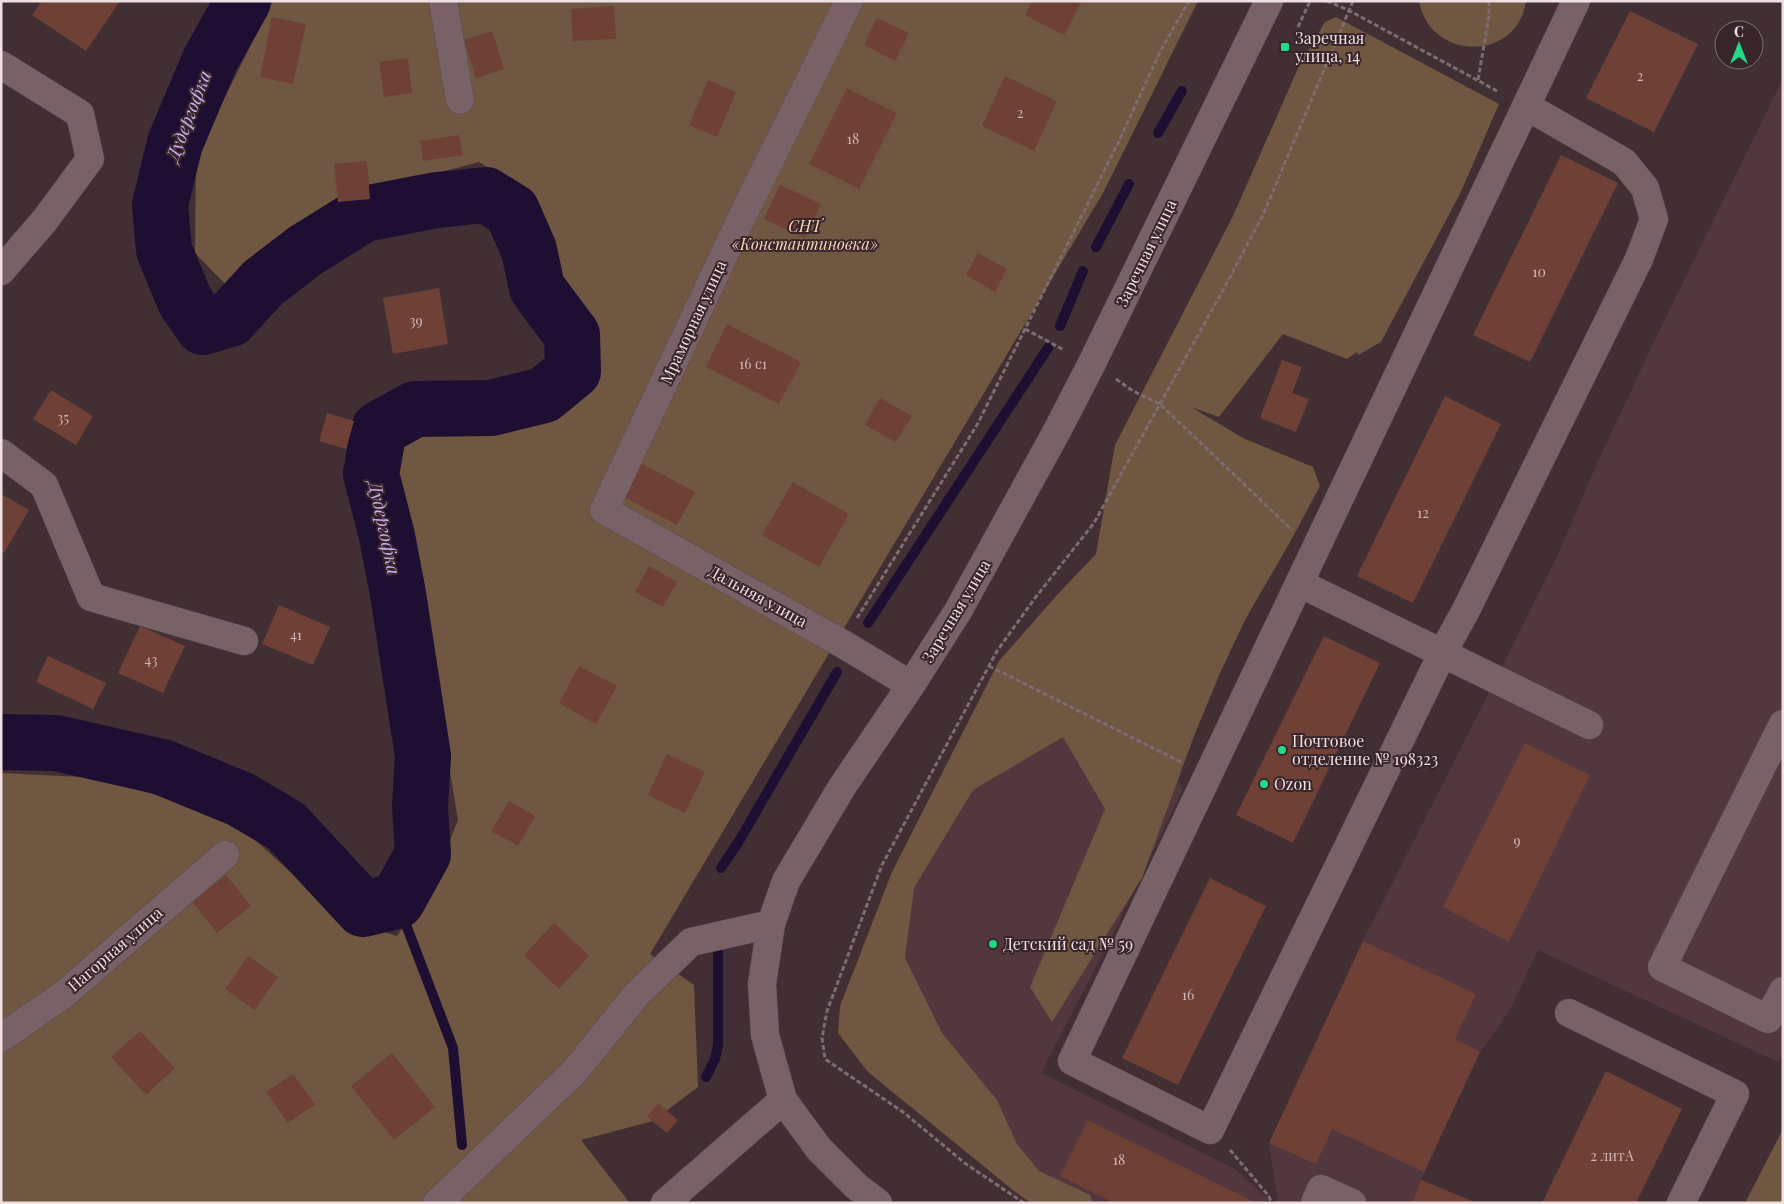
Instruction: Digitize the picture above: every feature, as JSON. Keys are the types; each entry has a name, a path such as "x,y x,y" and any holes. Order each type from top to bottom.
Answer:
{"street":[{"path":"442,1 460,100"},
{"name":"Мраморная улица","path":"604,510 741,219 849,1"},
{"path":"1526,106 1624,162 1645,188 1654,219 1639,259 1466,610 1443,652 1210,1130 1072,1062 1314,551 1576,1"},
{"name":"Заречная улица","path":"878,1203 857,1195 819,1149 783,1100 765,1035 762,992 771,924 786,881 842,787 958,611 1091,365 1264,3"},
{"path":"1,65 80,114 90,160 45,220 1,271"},
{"path":"1,453 44,485 91,597 244,642"},
{"name":"Дальняя улица","path":"604,510 911,684"},
{"path":"1299,583 1443,652 1588,726"},
{"path":"1783,724 1662,967 1768,1019 1783,991"},
{"name":"Нагорная улица","path":"1,1038 63,995 225,855"},
{"path":"437,1203 575,1071 637,994 691,942 771,924"},
{"path":"1569,1013 1735,1094 1681,1203"},
{"path":"665,1203 783,1100"},
{"path":"1315,1203 1321,1189 1352,1203"}],"path":[{"path":"843,644 977,425 1118,143 1160,52 1189,1"},
{"path":"1298,27 1310,1"},
{"path":"1327,1 1348,10 1478,80 1489,16 1489,1"},
{"path":"1024,1203 966,1164 903,1112 825,1059 822,1038 827,1011 882,865 997,651 1035,598 1094,523 1263,215 1353,1"},
{"path":"1025,329 1066,351"},
{"path":"1111,376 1133,391 1160,404 1314,551"},
{"path":"989,666 1208,775"},
{"path":"1210,1130 1268,1195 1272,1203"}],"shaded area":[{"path":"1783,78 1783,1053 1778,1062 1538,950 1510,1010 1480,1052 1421,1180 1472,1201 1472,1203 1278,1203 1269,1143 1363,941 1561,548 1600,457 1653,344"},
{"name":"Детский сад № 59","path":"1006,685 1173,767 1182,791 1116,928 1041,1073 1235,1169 1266,1197 1268,1203 1056,1203 872,960"}],"green space":[{"name":"СНТ «Константиновка»","path":"273,1 1198,1 1103,193 650,954 694,985 698,1087 653,1121 581,1140 629,1202 627,1203 1,1203 1,773 102,778 232,819 342,919 397,936 435,878 458,820 423,608 393,468 406,432 492,425 575,399 601,350 559,277 530,194 479,162 346,197 229,288 195,253 196,155"},
{"path":"1419,1 1526,1 1520,21 1507,35 1492,44 1474,47 1456,44 1439,35 1426,21"},
{"path":"1336,17 1499,104 1460,194 1381,342 1358,355 1357,352 1347,359 1283,334 1219,417 1191,407 1243,438 1313,467 1320,486 1246,618 1220,673 1194,736 1142,878 1052,1022 1030,987 1105,809 1063,737 973,790 914,888 905,958 942,1033 997,1100 1017,1144 1039,1171 1090,1195 1093,1203 1031,1203 868,1072 838,1033 840,1006 892,872 999,661 1096,554 1115,445 1233,216 1299,66 1325,22"},
{"path":"1783,1129 1783,1203 1745,1203"}],"building":[{"path":"42,1 120,1 86,51 32,15"},
{"path":"1032,1 1082,1 1064,35 1025,15"},
{"path":"614,6 616,39 573,41 571,9"},
{"path":"1630,11 1698,44 1654,132 1586,98"},
{"path":"272,17 306,24 293,84 260,77"},
{"path":"877,18 909,33 895,61 864,45"},
{"path":"492,31 504,69 476,78 464,40"},
{"path":"408,58 412,93 384,97 379,62"},
{"path":"1005,76 1057,101 1034,151 982,126"},
{"path":"708,80 736,92 717,137 689,125"},
{"path":"847,88 897,113 859,189 809,164"},
{"path":"459,135 463,155 423,161 420,141"},
{"path":"1561,155 1618,183 1530,362 1473,335"},
{"path":"367,161 370,199 338,202 334,164"},
{"path":"780,185 821,204 805,238 764,219"},
{"path":"978,253 1007,269 995,292 966,275"},
{"path":"439,288 448,344 393,354 383,298"},
{"path":"727,324 801,362 779,404 706,367"},
{"path":"1282,360 1302,367 1292,393 1309,399 1296,432 1260,418"},
{"path":"51,390 93,416 76,445 33,419"},
{"path":"1445,396 1501,424 1413,603 1357,576"},
{"path":"880,398 912,416 896,442 865,425"},
{"path":"327,413 354,421 346,449 319,441"},
{"path":"641,463 695,492 677,525 624,497"},
{"path":"793,482 849,514 819,567 762,535"},
{"path":"1,494 29,510 4,553 1,552"},
{"path":"649,566 677,582 663,607 635,592"},
{"path":"279,605 330,627 313,665 262,644"},
{"path":"140,626 185,646 163,693 118,673"},
{"path":"1324,636 1380,663 1293,843 1236,815"},
{"path":"48,656 106,683 93,709 36,682"},
{"path":"579,666 617,686 596,724 559,703"},
{"path":"1525,743 1590,775 1509,942 1443,907"},
{"path":"667,754 705,772 685,813 648,795"},
{"path":"509,801 535,816 518,846 491,831"},
{"path":"226,875 251,906 217,933 192,902"},
{"path":"1210,878 1266,906 1178,1085 1122,1058"},
{"path":"554,923 589,956 559,989 524,955"},
{"path":"1363,941 1476,994 1455,1039 1480,1052 1424,1172 1332,1129 1316,1164 1269,1143"},
{"path":"248,956 278,977 255,1010 225,989"},
{"path":"140,1031 175,1068 146,1095 111,1057"},
{"path":"392,1053 435,1107 394,1140 351,1086"},
{"path":"1606,1071 1682,1109 1636,1203 1542,1203"},
{"path":"293,1074 315,1104 288,1123 266,1092"},
{"path":"658,1103 678,1120 667,1133 647,1117"},
{"path":"1088,1120 1257,1203 1114,1203 1060,1176"},
{"path":"1421,1180 1472,1201 1472,1203 1412,1203"}],"waterway":[{"name":"Дудергофка","path":"1,742 56,743 162,767 240,799 286,826 363,909 397,901 423,854 420,807 423,756 398,594 387,536 371,474 379,429 415,409 491,408 544,395 573,371 572,335 537,288 529,250 512,211 486,195 437,200 364,214 306,250 263,283 230,319 203,327 185,301 164,250 160,205 175,143 210,60 243,1"},
{"path":"1158,133 1182,91"},
{"path":"1096,247 1129,184"},
{"path":"1060,326 1083,271"},
{"path":"868,623 1048,348"},
{"path":"721,868 739,841 837,672"},
{"path":"397,901 453,1048 462,1145"},
{"path":"706,1077 715,1059 718,1045 718,952"}],"place":[{"name":"Заречная улица, 14","path":"1285,47"},
{"name":"Почтовое отделение № 198323","path":"1282,750"},
{"name":"Ozon","path":"1264,784"},
{"name":"Детский сад № 59","path":"993,944"}]}
